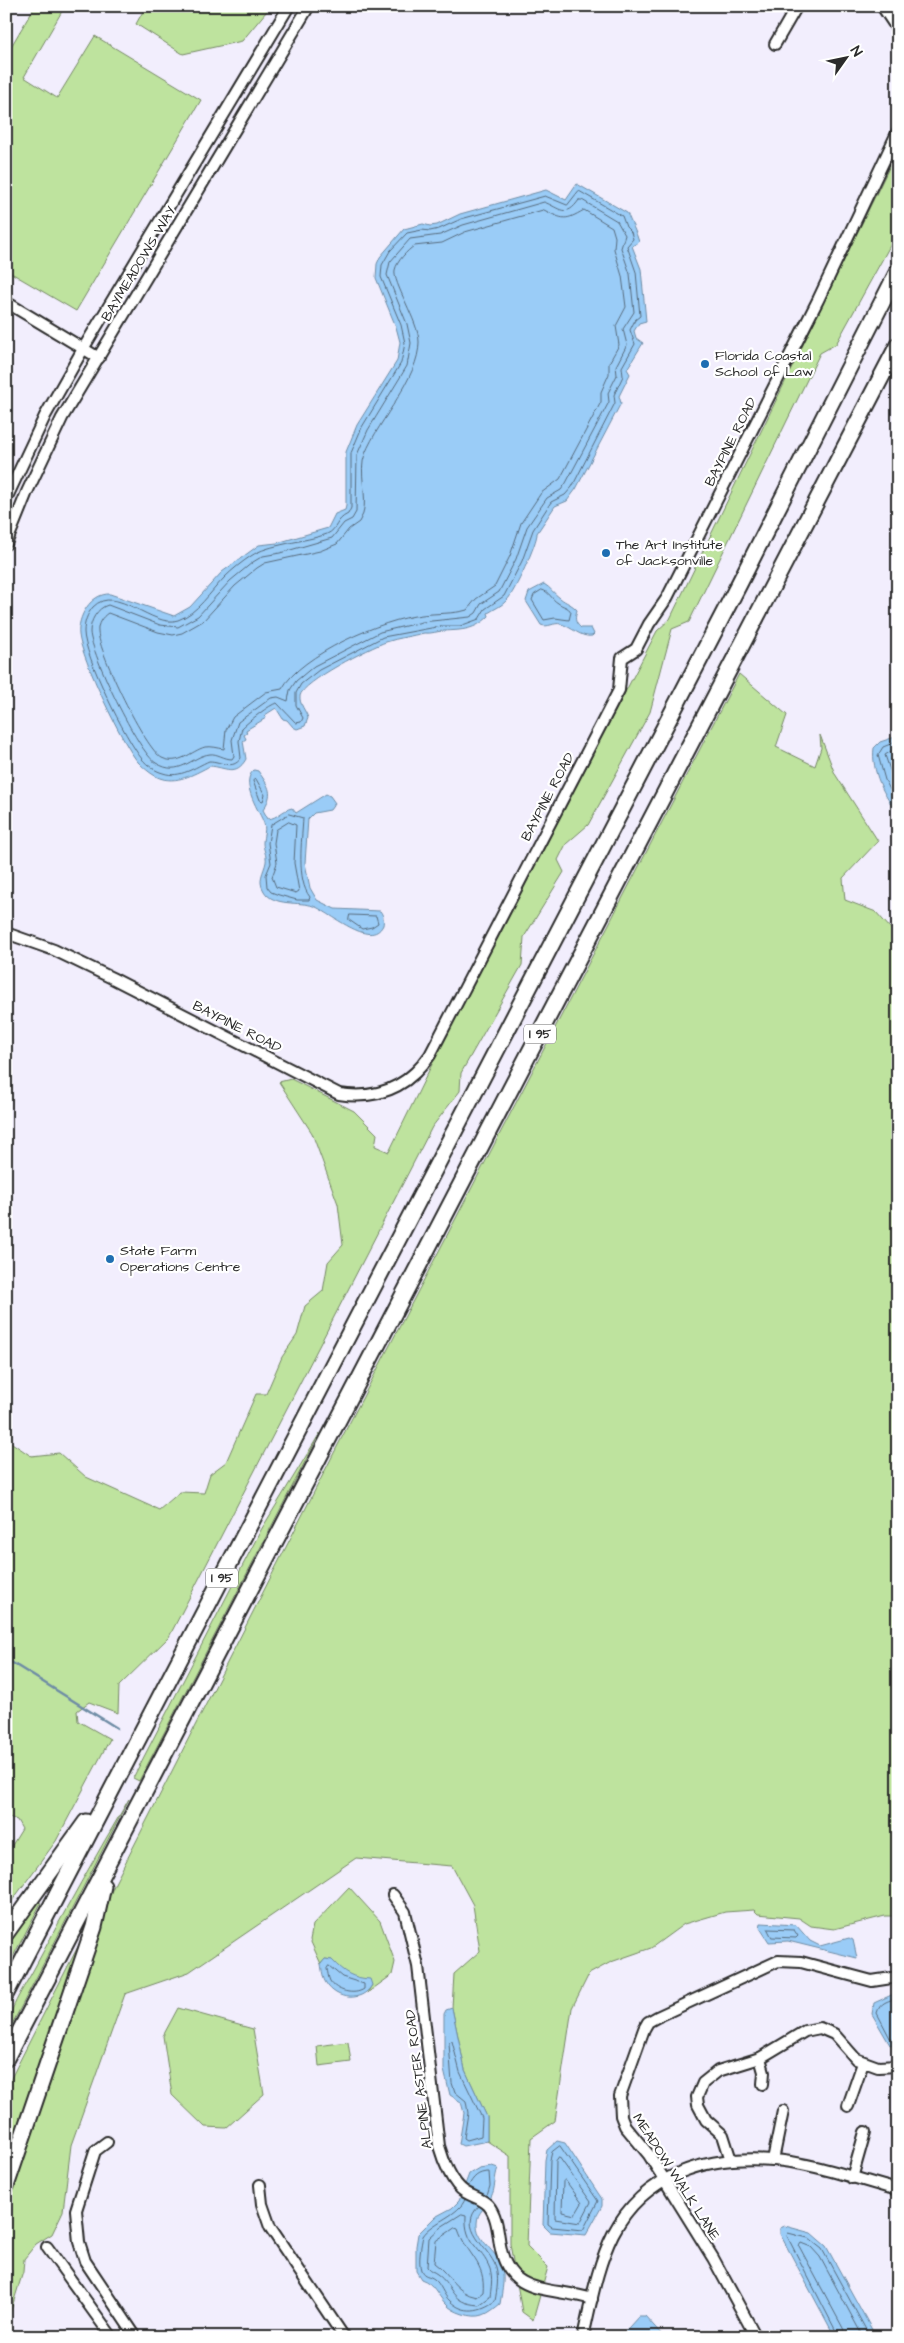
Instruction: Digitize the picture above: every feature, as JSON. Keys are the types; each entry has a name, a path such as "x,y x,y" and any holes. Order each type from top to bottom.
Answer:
{"highway":[{"name":"I 95","path":"6,1992 739,584 898,271"},
{"name":"I 95","path":"6,2058 898,345"},
{"path":"6,1933 117,1780"},
{"path":"6,2186 94,1927 107,1867"}],"street":[{"name":"BAYMEADOWS WAY","path":"6,499 45,416 83,349 289,6"},
{"name":"BAYMEADOWS WAY","path":"7,538 62,418 309,6"},
{"path":"775,44 798,6"},
{"path":"882,6 898,30"},
{"name":"BAYPINE ROAD","path":"6,933 54,950 112,978 339,1094 362,1096 382,1092 404,1082 415,1074 430,1055 619,690 622,658 636,649 649,624 667,598 706,525 816,304 898,131"},
{"path":"6,302 99,358"},
{"name":"ALPINE ASTER ROAD","path":"393,1895 405,1912 418,1966 439,2146 443,2160 464,2191 478,2197 488,2205 494,2214 507,2269 518,2280 534,2288 592,2299"},
{"name":"MEADOW WALK LANE","path":"756,2337 713,2258 664,2179 649,2155 625,2126 619,2107 620,2096 644,2029 648,2022 778,1961 801,1962 872,1981 898,1977"},
{"path":"731,2160 723,2135 701,2113 697,2097 703,2083 718,2071 760,2058 805,2031 820,2028 834,2034 850,2054 863,2063 878,2067 898,2066"},
{"path":"760,2058 764,2072 763,2084"},
{"path":"848,2106 863,2063"},
{"path":"773,2160 784,2111"},
{"path":"852,2178 865,2132"},
{"path":"107,2142 95,2151 76,2210 79,2242 85,2261 136,2337"},
{"path":"583,2337 604,2255 617,2226 644,2193 664,2179 686,2170 731,2160 773,2160 898,2190"},
{"path":"260,2185 262,2204 270,2226 344,2337"},
{"path":"47,2246 112,2337"}],"green space":[{"path":"35,6 65,6 24,77 57,98 95,36 201,100 76,311 6,270 6,153 9,147 6,145 6,55"},
{"path":"146,6 271,6 242,41 183,54 136,24"},
{"path":"898,149 898,231 836,344 820,353 689,622 672,629 650,712 588,825 566,844 558,860 564,872 524,937 522,965 461,1073 460,1091 432,1127 169,1637 119,1686 118,1713 89,1702 77,1711 78,1721 110,1739 56,1841 6,1909 6,1855 22,1829 17,1820 6,1816 6,1439 31,1456 59,1453 86,1477 159,1510 180,1492 204,1493 210,1474 226,1462 256,1394 266,1394 282,1357 297,1335 305,1306 323,1291 328,1262 343,1245 338,1204 312,1133 279,1082 291,1079 354,1111 377,1134 375,1146 389,1152 436,1056 657,631 670,619"},
{"path":"739,674 787,715 776,747 815,766 821,748 820,735 835,774 878,841 843,878 845,900 876,912 898,937 898,1916 885,1916 834,1929 811,1926 799,1918 758,1914 754,1910 725,1912 684,1924 651,1948 611,1962 589,1974 572,2008 555,2121 531,2138 527,2246 548,2267 533,2320 522,2312 510,2244 510,2156 487,2141 487,2117 465,2070 452,2008 454,1974 480,1951 473,1905 452,1866 356,1858 189,1972 125,1994 71,2145 63,2211 52,2234 36,2244 24,2259 23,2272 6,2326 6,2205 98,1922 115,1883 338,1445"},
{"path":"320,1433 139,1781 133,1778 261,1530"},
{"path":"129,1799 6,2036 9,2018 16,2000"},
{"path":"349,1887 380,1921 395,1962 392,1975 367,1993 372,1985 344,1973 332,1960 325,1959 321,1964 310,1940 313,1925"},
{"path":"38,1902 41,1903 6,1970 6,1946"},
{"path":"94,1915 6,2170 6,2088"},
{"path":"178,2008 253,2029 264,2094 226,2128 205,2127 172,2095 163,2036"},
{"path":"348,2042 351,2062 319,2066 317,2046"}],"water":[{"path":"577,184 627,213 635,231 639,242 632,246 641,269 646,321 639,323 634,331 636,338 643,343 627,369 630,374 619,396 621,403 576,489 567,501 555,506 537,533 530,556 510,596 503,604 488,613 489,616 484,621 474,627 463,630 424,633 386,642 324,674 312,682 300,696 308,718 305,726 297,729 293,727 287,720 283,719 276,708 265,715 266,718 246,730 247,733 244,735 246,739 243,741 246,759 238,768 230,770 210,766 188,777 176,780 163,779 150,772 131,753 87,662 81,646 79,628 80,621 87,607 97,597 110,594 174,616 190,607 222,572 259,545 277,543 328,528 335,514 345,510 346,452 357,425 397,361 400,342 396,327 376,278 377,264 380,257 404,229 423,224 437,225 460,214 546,190 566,200"},
{"path":"544,584 577,610 577,624 581,628 591,628 594,634 592,636 580,634 561,624 541,625 526,601 529,592"},
{"path":"898,736 898,813 883,791 880,783 875,765 874,748 880,742"},
{"path":"254,770 258,771 268,786 269,799 263,810 268,819 292,808 296,813 326,794 330,796 335,803 330,810 314,813 308,819 305,863 310,888 317,900 335,909 380,911 383,916 383,925 377,932 369,934 360,931 349,927 313,906 280,901 268,896 264,891 261,880 266,862 263,843 265,827 249,788 250,775"},
{"path":"761,1923 796,1925 810,1941 820,1946 849,1938 853,1940 857,1958 788,1941 769,1942 760,1928"},
{"path":"325,1959 332,1960 349,1974 370,1979 372,1985 368,1991 356,1997 342,1996 336,1993 330,1989 324,1979 321,1964"},
{"path":"898,1992 898,2043 890,2045 872,2014 874,2003"},
{"path":"452,2008 465,2070 487,2117 487,2141 463,2146 459,2144 464,2113 461,2102 450,2095 444,2070 444,2014 446,2010"},
{"path":"557,2141 565,2143 602,2199 602,2206 586,2235 550,2232 543,2225 545,2160 547,2150"},
{"path":"492,2166 498,2168 494,2190 477,2219 477,2229 502,2267 502,2294 500,2304 490,2312 474,2316 458,2312 449,2307 432,2286 421,2279 416,2271 416,2246 418,2234 435,2217 452,2208 459,2201 469,2174 479,2168"},
{"path":"785,2226 811,2233 826,2246 876,2337 835,2337 780,2234 780,2228"},
{"path":"639,2316 645,2316 664,2337 620,2337"}],"waterway":[{"path":"6,1659 117,1728"}],"place":[{"name":"Florida Coastal School of Law","path":"705,364"},
{"name":"The Art Institute of Jacksonville","path":"606,553"},
{"name":"State Farm Operations Centre","path":"110,1259"}]}
